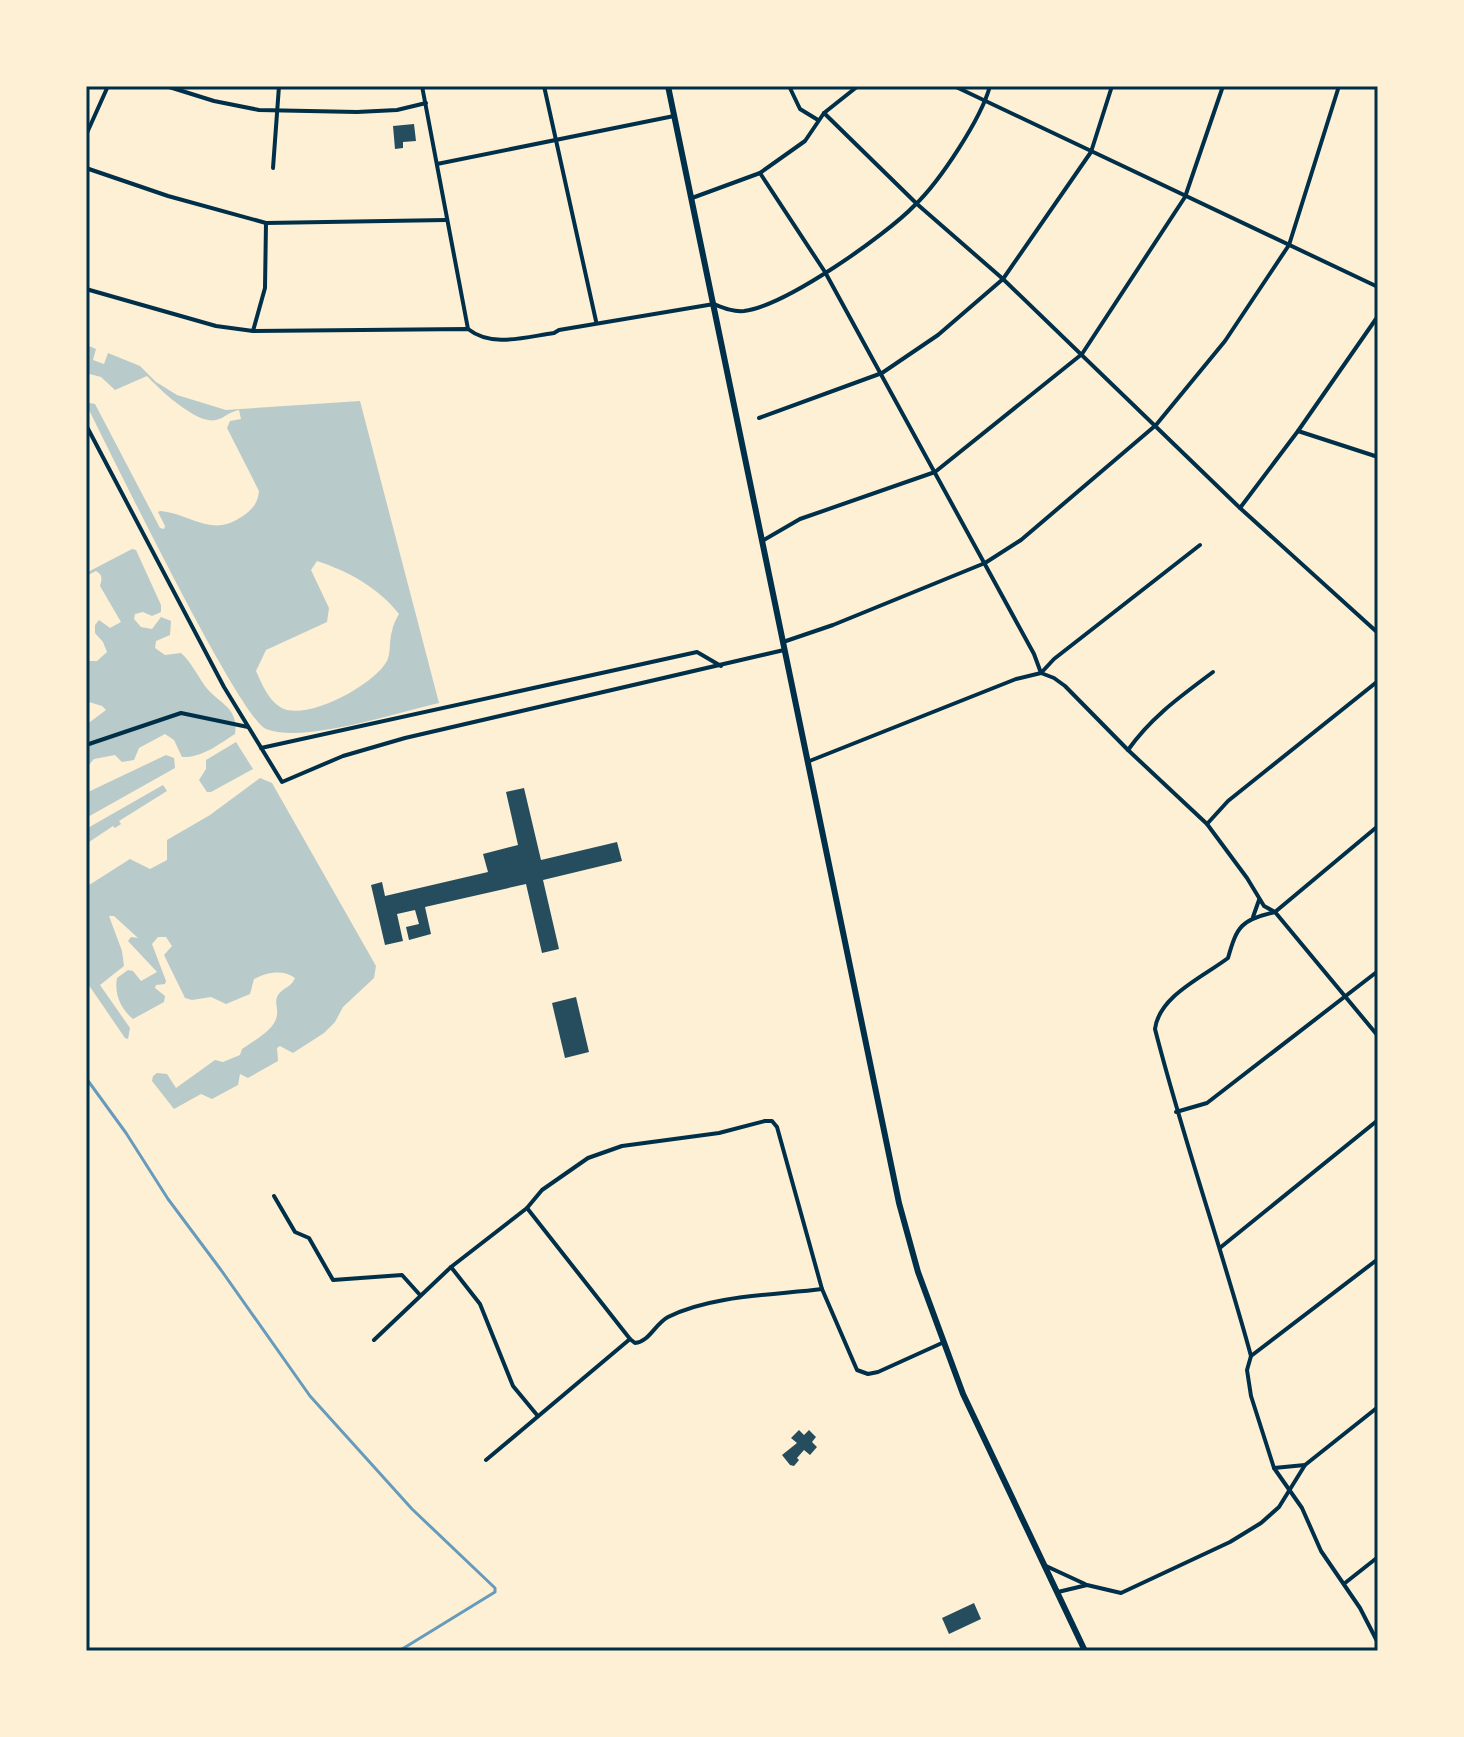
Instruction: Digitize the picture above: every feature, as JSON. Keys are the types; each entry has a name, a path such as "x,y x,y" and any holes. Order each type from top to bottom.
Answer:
{"main road":[{"path":"668,86 899,1203 942,1343 975,1423 1085,1651"}],"street":[{"path":"86,135 108,86"},
{"path":"166,86 214,101 277,111 397,110 426,103"},
{"path":"273,168 279,86"},
{"path":"422,86 468,329 477,337 494,340 554,333 596,321 714,304 745,311 783,298 825,272 917,204 958,147 986,101 990,86"},
{"path":"544,86 596,321"},
{"path":"789,86 800,109 818,120"},
{"path":"691,198 760,173 805,141 824,113 858,86"},
{"path":"954,86 1378,287"},
{"path":"759,418 882,373 938,335 1003,279 1091,152 1112,86"},
{"path":"762,541 800,519 935,472 1082,354 1185,197 1223,86"},
{"path":"86,425 224,687 282,782 343,756 405,738 721,666 783,646 985,563 1021,540 1156,425 1225,341 1260,293 1289,245 1339,86"},
{"path":"824,113 917,204 1082,354 1240,508 1378,633"},
{"path":"437,164 674,116"},
{"path":"86,168 168,196 266,223 446,220"},
{"path":"760,173 825,272 882,373 1034,654 1041,673 1065,686 1207,824 1247,878 1259,900 1275,912 1378,1036"},
{"path":"253,331 265,288 266,223"},
{"path":"86,289 216,326 253,331 468,329"},
{"path":"1240,508 1378,316"},
{"path":"1298,431 1378,457"},
{"path":"807,762 1016,679 1041,673 1054,659 1200,545"},
{"path":"261,748 697,652 721,666"},
{"path":"1128,750 1157,714 1213,672"},
{"path":"1207,824 1228,801 1378,681"},
{"path":"86,745 181,713 248,727"},
{"path":"1378,826 1275,912 1253,917 1237,930 1228,958 1166,1004 1156,1018 1155,1029 1176,1112 1221,1247 1251,1356 1247,1370 1251,1396 1274,1468 1302,1508 1321,1551 1344,1583 1378,1643"},
{"path":"1253,917 1259,900"},
{"path":"1176,1112 1207,1103 1347,998 1378,971"},
{"path":"1221,1247 1378,1120"},
{"path":"374,1340 451,1267 527,1208 542,1190 604,1151 719,1133 772,1121 777,1127 822,1289 854,1363 862,1373 878,1372 942,1343"},
{"path":"274,1196 295,1232 309,1238 333,1280 402,1275 420,1296"},
{"path":"527,1208 630,1339 639,1344 668,1317 713,1303 822,1289"},
{"path":"1251,1356 1378,1259"},
{"path":"451,1267 480,1304 513,1386 538,1416"},
{"path":"486,1460 630,1339"},
{"path":"1045,1566 1087,1585 1121,1593 1210,1552 1261,1523 1279,1507 1305,1465 1378,1407"},
{"path":"1274,1468 1305,1465"},
{"path":"1344,1583 1378,1557"},
{"path":"1058,1592 1087,1585"}],"shaded area":[{"path":"86,348 96,349 93,360 104,364 108,353 140,366 156,382 177,395 226,410 360,401 439,703 327,730 283,733 266,729 252,714 204,634 87,406 95,404 160,528 164,529 160,511 204,524 224,525 247,513 256,503 259,491 227,428 230,421 241,419 239,410 216,420 199,417 179,405 147,376 115,390 101,377 86,373","holes":["317,561 372,588 399,614 392,629 388,658 380,671 368,681 338,699 321,706 291,711 280,707 272,699 256,671 266,650 327,622 329,608 311,570"]},
{"path":"132,549 136,550 161,605 161,612 152,616 143,612 135,614 134,619 141,627 152,629 161,617 171,621 170,635 156,641 155,648 165,655 181,653 185,657 210,692 231,711 235,734 203,753 182,757 174,740 165,734 139,748 134,760 122,762 115,755 94,759 86,768 86,746 89,742 86,739 86,725 106,710 86,701 86,661 97,661 107,652 95,633 99,620 110,628 121,622 100,586 100,574 96,571 86,576 86,573"},
{"path":"236,742 253,769 207,792 199,780 206,769 206,760"},
{"path":"166,755 174,758 175,768 86,818 86,793"},
{"path":"260,778 272,783 376,966 374,978 343,1007 324,1033 293,1053 280,1046 277,1048 278,1061 248,1078 240,1074 238,1085 212,1099 201,1094 174,1109 152,1081 153,1076 157,1073 167,1074 176,1088 215,1060 223,1062 240,1055 242,1049 273,1025 278,995 295,978 280,973 259,977 254,979 250,994 226,1004 211,997 185,998 164,955 172,946 166,937 158,937 152,944 166,981 155,988 165,996 164,1002 133,1019 119,1001 117,978 128,970 133,971 141,981 157,972 128,941 131,937 138,938 114,916 109,916 124,966 100,985 130,1028 128,1039 125,1038 86,981 86,887 130,859 150,869 167,860 167,840 210,815"},
{"path":"163,785 167,791 119,821 121,824 115,828 113,826 86,844 86,829"}],"building":[{"path":"414,124 416,141 403,142 403,148 395,149 393,126"},
{"path":"524,788 541,860 617,842 622,861 543,880 559,949 542,953 526,884 425,907 431,934 409,940 406,927 419,924 415,910 397,914 403,941 385,945 371,885 382,882 385,896 488,872 483,854 518,845 506,792"},
{"path":"576,997 589,1052 565,1058 552,1003"},
{"path":"799,1430 804,1435 809,1430 816,1437 812,1442 817,1447 810,1455 804,1450 794,1466 782,1455 797,1443 791,1438"},
{"path":"974,1603 981,1619 949,1634 942,1618"}],"waterway":[{"path":"86,1078 168,1199 310,1396 412,1509 495,1588 495,1592 399,1651"}]}
